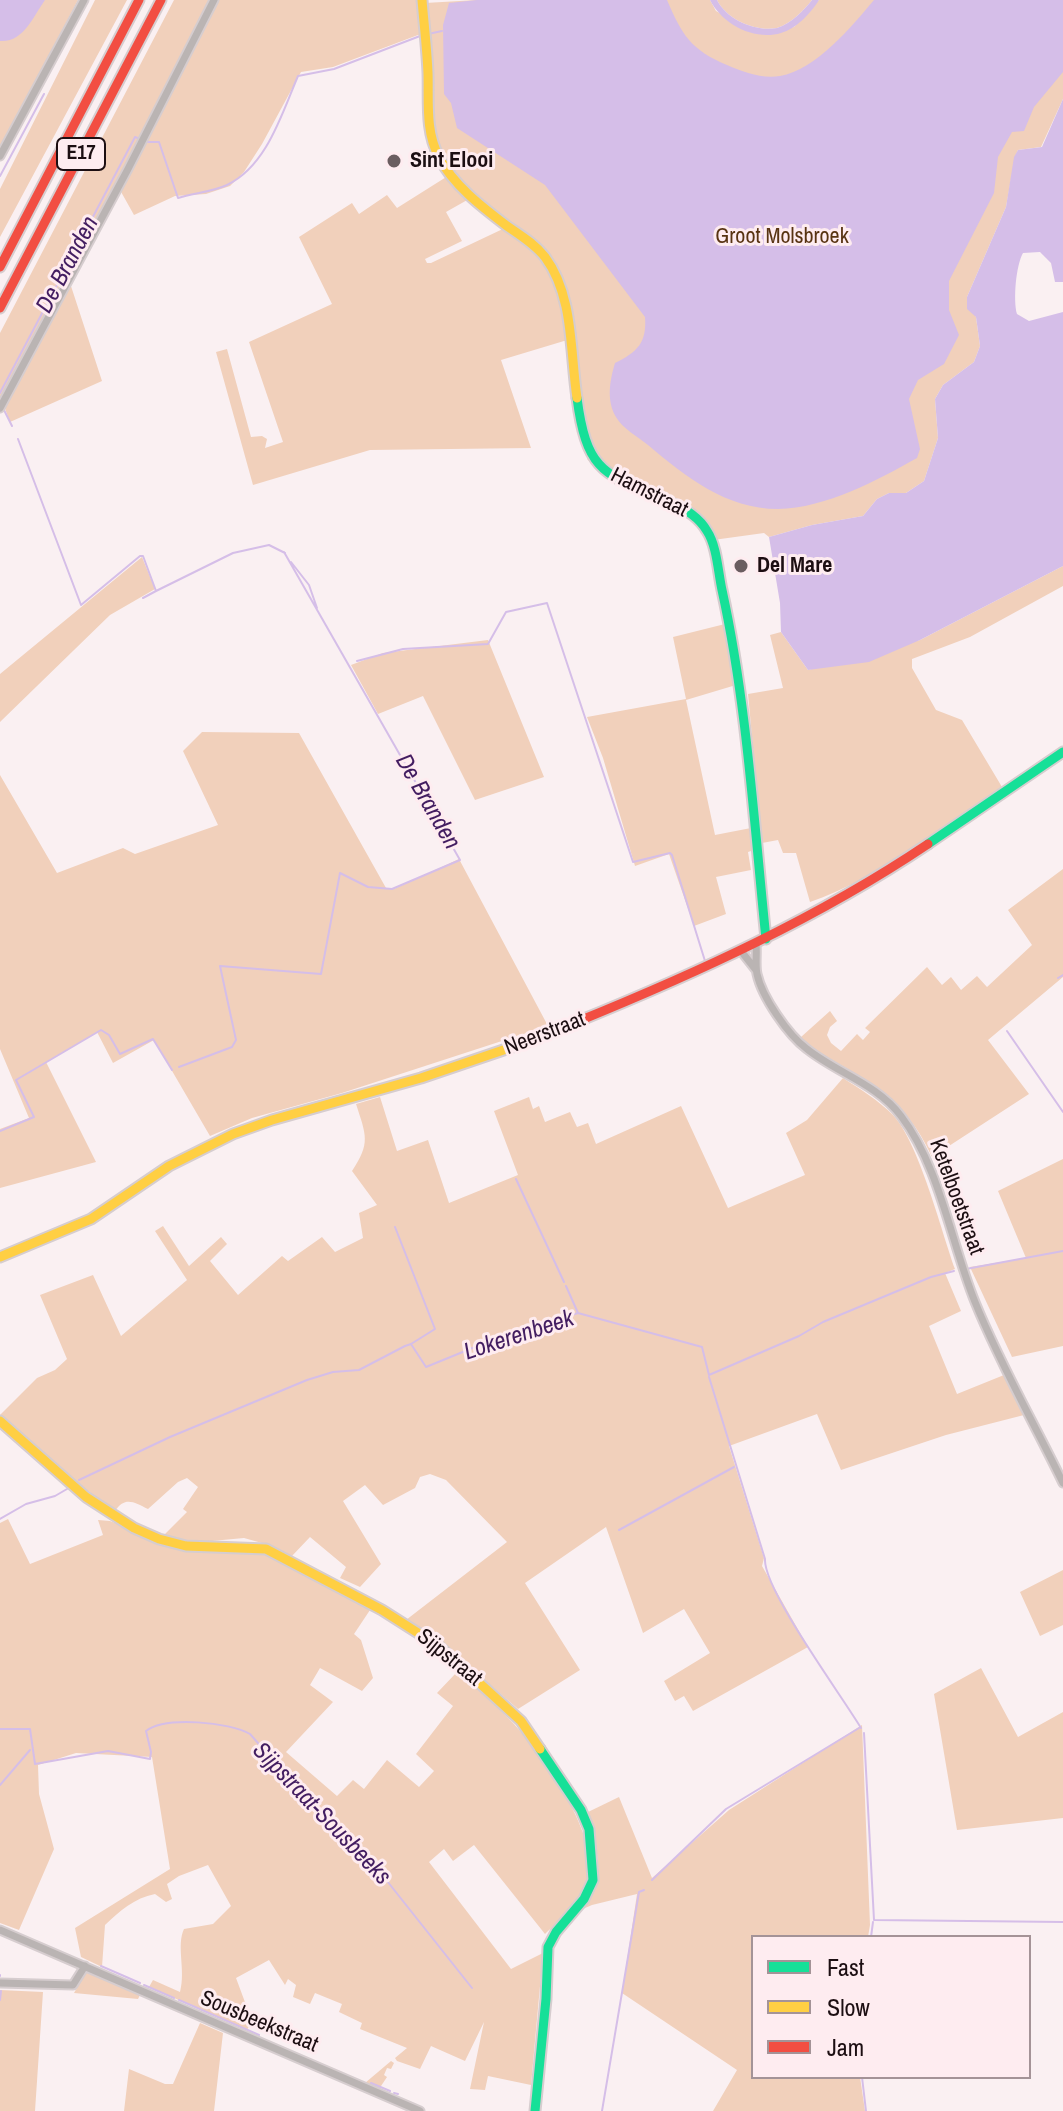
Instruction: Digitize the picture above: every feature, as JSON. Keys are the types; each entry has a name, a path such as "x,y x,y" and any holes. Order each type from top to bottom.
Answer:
{"main road":[{"name":"E17","path":"0,267 139,0"},
{"name":"E17","path":"0,308 161,0"},
{"name":"Hamstraat","path":"422,0 429,128 433,144 442,163 474,199 535,247 553,272 571,330 579,413 591,453 600,468 625,484 701,520 709,533 735,649 761,942"},
{"name":"Neerstraat","path":"0,1257 91,1219 169,1166 233,1134 421,1078 527,1042 648,993 761,942 895,866 1063,752"},
{"name":"Sijpstraat","path":"0,1421 72,1484 110,1513 148,1534 188,1547 248,1545 266,1549 382,1610 440,1647 521,1721 581,1810 589,1829 593,1864 589,1890 548,1947 535,2111"}],"street":[{"path":"0,156 84,0"},
{"path":"0,408 214,0"},
{"name":"Ketelboetstraat","path":"756,970 761,942"},
{"name":"Ketelboetstraat","path":"741,951 756,970 769,1004 805,1048 880,1095 899,1114 921,1145 975,1303 1063,1483"},
{"name":"Sousbeekstraat","path":"0,1930 419,2111"},
{"path":"0,1983 73,1985 85,1966"}],"green space":[{"path":"0,0 78,0 0,148"},
{"path":"95,0 127,0 0,237 0,189"},
{"path":"174,0 209,0 124,170 0,399 0,333"},
{"name":"Groot Molsbroek","path":"218,0 424,0 425,3 477,0 710,0 716,11 758,34 794,27 819,0 1063,0 1063,99 1041,147 1018,150 1015,157 1006,207 967,297 976,317 980,346 974,362 943,385 935,399 938,438 924,481 906,493 889,493 877,499 863,516 769,537 764,533 706,541 698,523 593,465 587,459 593,452 581,416 569,341 501,360 531,448 370,450 253,485 216,352 227,349 251,437 267,439 265,448 283,442 249,342 332,304 299,237 352,203 359,214 387,195 397,208 451,174 428,131 431,92 421,36 333,67 301,72 262,144 244,172 230,186 206,194 175,196 134,215 120,190","holes":["469,199 507,227 431,263 425,259 462,241 446,212"]},
{"path":"717,0 812,0 787,23 769,29 735,19"},
{"path":"70,283 102,381 10,422 4,406"},
{"path":"142,557 155,589 110,615 0,722 0,674"},
{"path":"1063,566 1063,586 970,637 912,659 912,668 936,710 962,720 1002,787 884,866 810,902 796,853 783,853 778,840 762,843 748,694 783,688 770,635 781,632 808,670 920,640"},
{"path":"725,624 736,685 686,700 715,835 751,828 754,850 748,852 751,870 716,877 726,914 694,926 669,854 635,866 603,758 587,717 686,699 673,637"},
{"path":"488,640 544,777 475,800 423,696 378,714 351,665 383,653"},
{"path":"202,732 299,733 386,888 394,889 459,859 548,1026 342,1093 252,1118 210,1136 154,1040 113,1063 97,1032 46,1062 96,1162 0,1188 0,1129 29,1118 0,1049 0,775 57,873 123,848 135,854 218,825 183,751"},
{"path":"1063,869 1063,977 988,1040 1029,1094 932,1157 909,1118 895,1103 864,1079 808,1046 801,1037 830,1011 837,1021 827,1035 831,1043 841,1051 857,1034 863,1040 870,1032 865,1028 927,967 942,985 951,977 961,990 977,976 987,987 1032,945 1008,910"},
{"path":"843,1078 893,1115 912,1145 928,1188 955,1269 945,1273 961,1311 929,1326 957,1394 1004,1375 1024,1415 946,1435 841,1470 817,1414 729,1446 764,1558 762,1566 808,1647 693,1711 684,1696 675,1701 664,1681 710,1653 684,1609 643,1633 606,1527 525,1583 580,1670 518,1709 444,1645 406,1620 507,1542 446,1480 430,1474 420,1477 415,1488 383,1505 365,1485 343,1501 381,1564 360,1587 340,1578 346,1567 310,1537 292,1556 244,1538 201,1542 164,1535 187,1512 183,1509 198,1487 187,1478 178,1482 148,1509 126,1502 115,1511 75,1481 0,1415 37,1378 55,1370 67,1359 40,1295 93,1275 121,1336 187,1280 155,1231 163,1226 189,1266 221,1237 227,1244 210,1261 238,1295 282,1256 288,1261 322,1237 335,1252 363,1238 359,1213 377,1205 352,1171 362,1153 365,1139 356,1104 380,1097 397,1151 428,1140 449,1203 518,1175 494,1111 529,1097 533,1109 539,1106 545,1122 570,1112 577,1127 588,1123 596,1144 681,1106 728,1208 805,1175 786,1133 807,1120"},
{"path":"1063,1159 1063,1346 1012,1357 970,1267 1026,1258 998,1191"},
{"path":"8,1519 30,1564 103,1535 98,1520 110,1521 189,1552 249,1550 263,1553 370,1610 354,1634 361,1640 373,1678 362,1691 320,1668 310,1685 333,1702 286,1752 337,1796 353,1780 364,1789 387,1760 419,1787 434,1771 416,1754 453,1706 437,1693 456,1673 474,1685 514,1724 554,1776 578,1821 590,1863 580,1896 545,1934 474,1845 453,1861 444,1849 429,1862 511,1969 543,1953 531,2085 488,2076 485,2090 470,2089 484,2022 465,2061 431,2046 420,2069 397,2061 395,2058 407,2048 360,2029 362,2023 339,2012 342,2004 315,1993 310,2004 293,1997 296,1985 288,1979 285,1985 269,1960 236,1978 252,2021 247,2030 149,1987 153,1980 180,1992 184,1929 213,1924 231,1906 208,1865 167,1884 172,1899 166,1902 155,1894 140,1899 105,1925 102,1967 81,1957 75,1928 170,1869 152,1757 76,1753 38,1765 39,1794 54,1849 19,1930 0,1923 0,1523"},
{"path":"1063,1570 1063,1625 1040,1636 1020,1592"},
{"path":"981,1668 1018,1737 1063,1712 1063,1818 957,1830 934,1694"},
{"path":"862,1725 868,1935 751,1935 751,2079 860,2079 865,2111 713,2111 737,2070 622,1993 637,1894 578,1911 593,1893 598,1873 595,1841 586,1813 619,1797 652,1878 729,1810"},
{"path":"86,1972 140,1995 138,1999 74,1993"},
{"path":"0,1990 43,1992 35,2111 0,2111"},
{"path":"200,2023 223,2033 214,2111 124,2111 129,2069 165,2084 173,2084"},
{"path":"391,2061 394,2063 391,2069 387,2068 384,2075 387,2077 379,2089 365,2083"}],"shaded area":[{"path":"0,0 45,0 21,33 8,41 0,41"},
{"name":"Groot Molsbroek","path":"477,0 667,0 683,32 696,47 727,65 773,77 793,72 820,56 874,0 1063,0 1063,72 1034,107 1024,131 1012,132 998,157 994,193 949,281 949,310 959,335 944,364 918,380 909,399 920,449 917,458 868,484 814,504 759,508 741,504 708,489 622,425 611,404 612,376 615,363 639,346 644,334 645,317 545,185 457,128 451,103 444,94 443,25 449,3"},
{"path":"710,0 717,0 728,13 743,23 769,29 787,23 812,0 819,0 798,24 787,31 760,35 731,23"},
{"path":"1063,99 1063,282 1055,282 1051,263 1040,252 1023,253 1015,300 1017,314 1029,321 1063,312 1063,566 920,640 869,662 808,670 781,632 780,603 769,537 863,516 877,499 889,493 906,493 924,481 938,438 935,399 943,385 974,362 980,346 976,317 967,309 967,297 1006,207 1014,157 1018,150 1042,147"}],"waterway":[{"path":"428,34 442,31"},
{"path":"146,142 159,142 178,198 227,185 241,176 263,152 298,76 334,69 420,36"},
{"path":"0,176 44,94"},
{"name":"De Branden","path":"0,393 135,137 140,139"},
{"name":"De Branden","path":"3,408 12,426"},
{"name":"De Branden","path":"18,439 81,605 140,556 143,556 156,591 233,553 269,545 285,553"},
{"name":"De Branden","path":"179,1067 232,1047 236,1040 220,966 321,974 340,873 368,887 392,889 460,860 284,552"},
{"name":"De Branden","path":"291,562 309,585 317,608"},
{"path":"143,598 156,591"},
{"name":"De Branden","path":"357,661 403,649 488,644 506,612 547,603 633,862 672,855 705,961"},
{"path":"1058,978 1063,975"},
{"name":"De Branden","path":"0,1131 34,1117 16,1080 101,1030 109,1035 120,1054 153,1039 172,1070"},
{"path":"1007,1031 1063,1112"},
{"path":"516,1179 564,1282"},
{"path":"395,1227 435,1329 411,1344"},
{"name":"Lokerenbeek","path":"966,1269 1063,1251"},
{"name":"Lokerenbeek","path":"79,1480 170,1437 307,1380 333,1372 359,1370 411,1344 426,1367 497,1338 578,1313 702,1347 709,1375 799,1336 823,1322 931,1277 954,1271"},
{"path":"566,1286 578,1313"},
{"path":"709,1377 776,1594 861,1728"},
{"path":"619,1530 734,1467"},
{"name":"Lokerenbeek","path":"0,1519 26,1504 55,1496 67,1489"},
{"name":"Sijpstraat-Sousbeeks","path":"0,1729 30,1729 35,1764 108,1751 150,1759 146,1731 167,1723 198,1722 228,1726 250,1734 360,1858 368,1857 472,1988"},
{"path":"652,1880 726,1809 859,1728"},
{"path":"864,1733 874,1920 1063,1922"},
{"path":"0,1785 30,1750"},
{"path":"602,2111 639,1892 644,1890"},
{"path":"871,1935 873,1922"},
{"path":"101,1966 140,1983"},
{"path":"144,1985 174,1998"},
{"path":"0,2000 1,1991"},
{"path":"179,2000 259,2035"},
{"path":"862,2079 866,2111"},
{"path":"371,2083 390,2091"},
{"path":"394,2093 398,2094"}],"traffic: fast":[{"path":"577,398 587,442 603,468 629,485 691,514 704,526 713,544 744,720 766,939"},
{"path":"928,844 1063,752"},
{"path":"535,2111 548,1947 556,1932 584,1899 593,1880 589,1829 581,1810 540,1749"}],"traffic: slow":[{"path":"422,0 429,116 435,147 460,186 537,248 554,272 566,307 577,398"},
{"path":"0,1257 91,1219 169,1166 233,1134 421,1078 574,1023"},
{"path":"0,1421 86,1497 134,1528 186,1546 266,1549 382,1610 440,1647 521,1721 540,1749"}],"traffic: jam":[{"path":"0,267 139,0"},
{"path":"0,308 161,0"},
{"path":"574,1023 666,984 800,920 928,844"}],"place":[{"name":"Sint Elooi","path":"394,161"},
{"name":"Del Mare","path":"741,566"}]}
